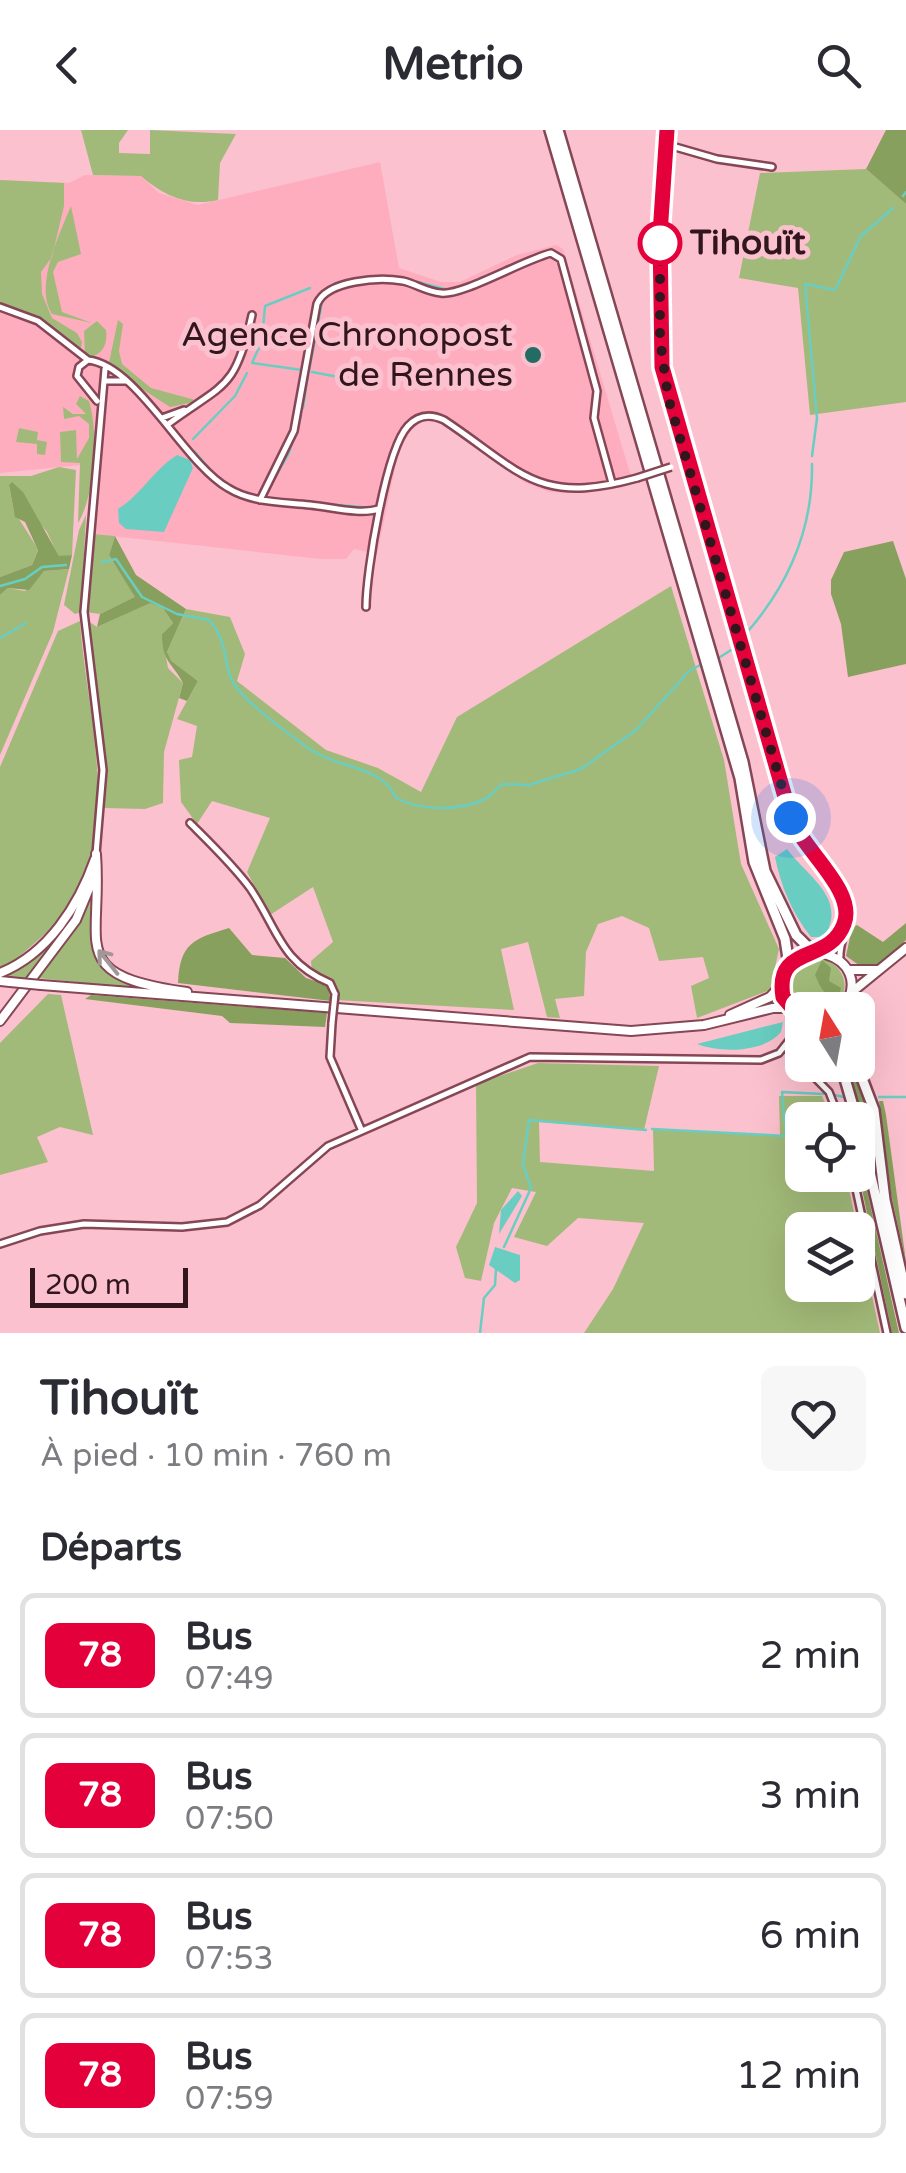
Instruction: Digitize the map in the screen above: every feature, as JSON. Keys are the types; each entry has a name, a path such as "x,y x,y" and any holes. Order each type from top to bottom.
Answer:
{"highway":[{"path":"550,130 747,776 765,871 796,935 817,952"},
{"path":"558,130 710,662 740,778 754,862 785,939 789,965"},
{"path":"863,1082 874,1110 885,1200 906,1294"},
{"path":"875,1192 906,1328"}],"main road":[{"path":"0,973 22,961 70,914 96,854"},
{"path":"96,854 93,932 110,968 136,984 230,999"},
{"path":"0,1021 81,912 96,854"},
{"path":"854,992 906,948"},
{"path":"691,1026 765,1000 781,985 789,965 817,952 840,961 847,970 850,992"},
{"path":"847,970 882,969"},
{"path":"3,983 604,1030 785,1017"},
{"path":"781,985 785,993"}],"street":[{"path":"667,130 660,339 668,397 791,818 804,846 843,894 847,915 840,961"},
{"path":"665,144 717,159 772,167"},
{"path":"260,500 294,431 318,299 334,286 396,280 454,293 507,267 558,254 597,391 594,418 612,483"},
{"path":"0,307 38,320 72,349 125,381 216,481 260,500 379,509"},
{"path":"167,426 212,397 229,380 252,315"},
{"path":"72,349 78,382 98,404"},
{"path":"78,368 88,360"},
{"path":"96,854 104,770 84,612 100,443 98,404 104,369"},
{"path":"86,388 125,381"},
{"path":"162,419 188,410"},
{"path":"366,607 379,509 404,430 427,416 444,420 538,483 567,489 637,478 687,463"},
{"path":"190,823 247,885 290,958 307,974 330,983 335,994 330,1057 361,1130"},
{"path":"817,952 838,938 847,915"},
{"path":"0,1244 40,1231 84,1224 182,1227 227,1222 260,1204 316,1154 361,1130 537,1056 756,1060 772,1057 785,1047"},
{"path":"857,1192 887,1333"}],"shaded area":[{"path":"81,130 128,130 119,143 119,153 150,154 150,130 236,134 220,163 218,200 197,202 168,194 141,176 93,175"},
{"path":"886,130 906,130 906,204 866,169"},
{"path":"380,162 399,268 441,282 460,282 517,255 556,245 563,249 633,483 574,493 549,492 524,482 442,424 426,420 414,427 399,449 377,554 354,549 346,559 321,559 93,534 101,463 0,473 0,180 69,183 85,175 141,176 159,193 198,205"},
{"path":"866,169 906,204 906,402 810,415 798,288 739,278 760,173"},
{"path":"0,180 64,183 64,206 52,257 41,272 42,294 52,318 77,333 82,342 80,352 40,319 0,304"},
{"path":"71,206 81,254 58,262 53,272 62,312 92,323 52,314 47,303 50,261"},
{"path":"118,320 123,324 119,351 122,364 151,388 199,401 170,407 108,367"},
{"path":"97,321 106,330 104,348 89,357 85,355 84,331"},
{"path":"80,396 89,401 94,447 92,481 78,523 80,463 61,462 60,432 76,430 77,459 89,438 89,424 79,416 64,419 63,407 73,414 86,414 76,404"},
{"path":"19,428 38,432 37,440 47,442 45,455 37,454 37,444 16,442"},
{"path":"177,455 190,460 193,468 164,532 126,529 119,523 118,509"},
{"path":"59,467 76,470 72,555 59,557 47,532 9,486 14,511 38,549 32,565 0,577 0,476 31,476"},
{"path":"12,482 23,492 59,556 72,555 69,569 44,571 29,590 8,588 0,595 0,577 32,565 38,550 25,522 15,517 9,485"},
{"path":"86,515 81,612 75,614 64,605 79,530"},
{"path":"93,534 115,536 109,555 136,597 100,614 86,612"},
{"path":"115,536 136,575 186,609 167,652 171,661 198,681 187,701 179,698 183,683 164,651 162,634 173,623 162,607 150,603 97,627 100,614 135,597 109,555"},
{"path":"893,541 906,579 906,664 848,677 831,580 844,552"},
{"path":"69,569 53,632 0,755 0,595 8,588 25,591 44,571"},
{"path":"671,586 724,760 741,864 779,949 770,990 697,1018 691,986 709,978 703,957 659,961 649,928 622,916 598,924 586,952 584,996 555,999 560,1018 547,1017 528,942 501,949 514,1010 336,1000 333,982 312,973 311,961 333,942 313,887 270,915 247,872 270,818 212,801 197,824 181,802 179,760 192,757 197,726 177,719 198,681 170,661 167,652 186,609 230,617 245,654 237,681 326,750 378,768 421,792 457,717"},
{"path":"150,602 162,607 173,623 162,634 168,668 183,683 164,752 163,803 145,809 105,808 105,755 88,621 97,627"},
{"path":"80,621 97,769 94,845 84,879 67,910 11,964 0,968 0,767 58,631"},
{"path":"787,849 829,900 830,923 824,937 811,937 788,899 775,857"},
{"path":"91,901 92,931 99,955 115,974 141,989 38,978"},
{"path":"81,902 27,979 0,978 47,941"},
{"path":"906,923 906,940 882,964 863,968 846,956 852,928 857,925 883,942"},
{"path":"229,928 252,955 285,958 306,978 327,985 331,1001 178,983 182,959 191,945"},
{"path":"823,958 831,962 842,974 844,992 789,992 792,973 807,961"},
{"path":"822,960 831,968 829,981 841,988 840,992 825,992 815,975"},
{"path":"48,994 61,995 93,1135 60,1127 37,1137 48,1162 0,1175 0,1043"},
{"path":"91,995 327,1013 325,1027 230,1023 222,1016 85,999"},
{"path":"783,1022 781,1032 773,1039 753,1047 729,1050 697,1044"},
{"path":"538,1063 659,1066 644,1130 539,1122 540,1162 654,1171 653,1129 780,1136 779,1096 822,1096 824,1102 785,1102 785,1192 850,1192 854,1212 785,1212 785,1302 873,1302 880,1333 584,1333 613,1289 644,1223 578,1218 547,1246 514,1237 536,1192 512,1188 494,1223 481,1281 465,1278 456,1247 477,1203 476,1084"},
{"path":"850,1082 860,1082 867,1102 855,1102"},
{"path":"879,1101 883,1101 886,1115 906,1262 891,1194"},
{"path":"518,1191 522,1196 499,1234 501,1210"},
{"path":"863,1192 867,1192 872,1212 867,1212"},
{"path":"875,1226 899,1333 892,1333 875,1252"},
{"path":"495,1247 520,1255 520,1280 515,1283 489,1265"}],"waterway":[{"path":"903,196 906,192"},
{"path":"812,456 817,418 805,284 835,290 861,236 893,208"},
{"path":"397,277 449,290"},
{"path":"470,284 482,277"},
{"path":"335,283 345,282"},
{"path":"302,370 252,363 262,341 265,306 310,288"},
{"path":"309,371 322,302"},
{"path":"312,372 354,380"},
{"path":"193,439 235,396 247,373"},
{"path":"303,408 308,375"},
{"path":"269,488 288,455 301,416"},
{"path":"194,451 216,476"},
{"path":"749,630 776,593 796,553 808,510 812,464"},
{"path":"226,484 241,492"},
{"path":"273,499 297,501"},
{"path":"315,503 373,508"},
{"path":"102,562 116,559 142,597 177,614 209,620 220,637 234,684 281,728 322,756 370,773 390,787 396,798 417,805 464,806 485,799 503,784 529,785 581,769 636,730 689,671 704,663"},
{"path":"0,586 25,579 42,567 66,565"},
{"path":"0,638 26,623"},
{"path":"717,659 731,650"},
{"path":"652,1129 786,1136 782,1092 823,1094"},
{"path":"834,1095 844,1097"},
{"path":"879,1097 906,1097"},
{"path":"504,1247 531,1188 523,1164 529,1120 646,1130"},
{"path":"480,1333 484,1298 495,1285 496,1269"}],"bus line":[{"name":"78","path":"667,130 659,314 668,397 791,818 804,846 834,880 847,904 844,926 832,945 822,952 806,953 789,965 781,985 785,1003"}],"place":[{"name":"Tihouït","path":"660,243"},
{"name":"Agence Chronopost de Rennes","path":"533,355"}],"route":[{"path":"660,243 660,339 668,397 791,818"}]}
